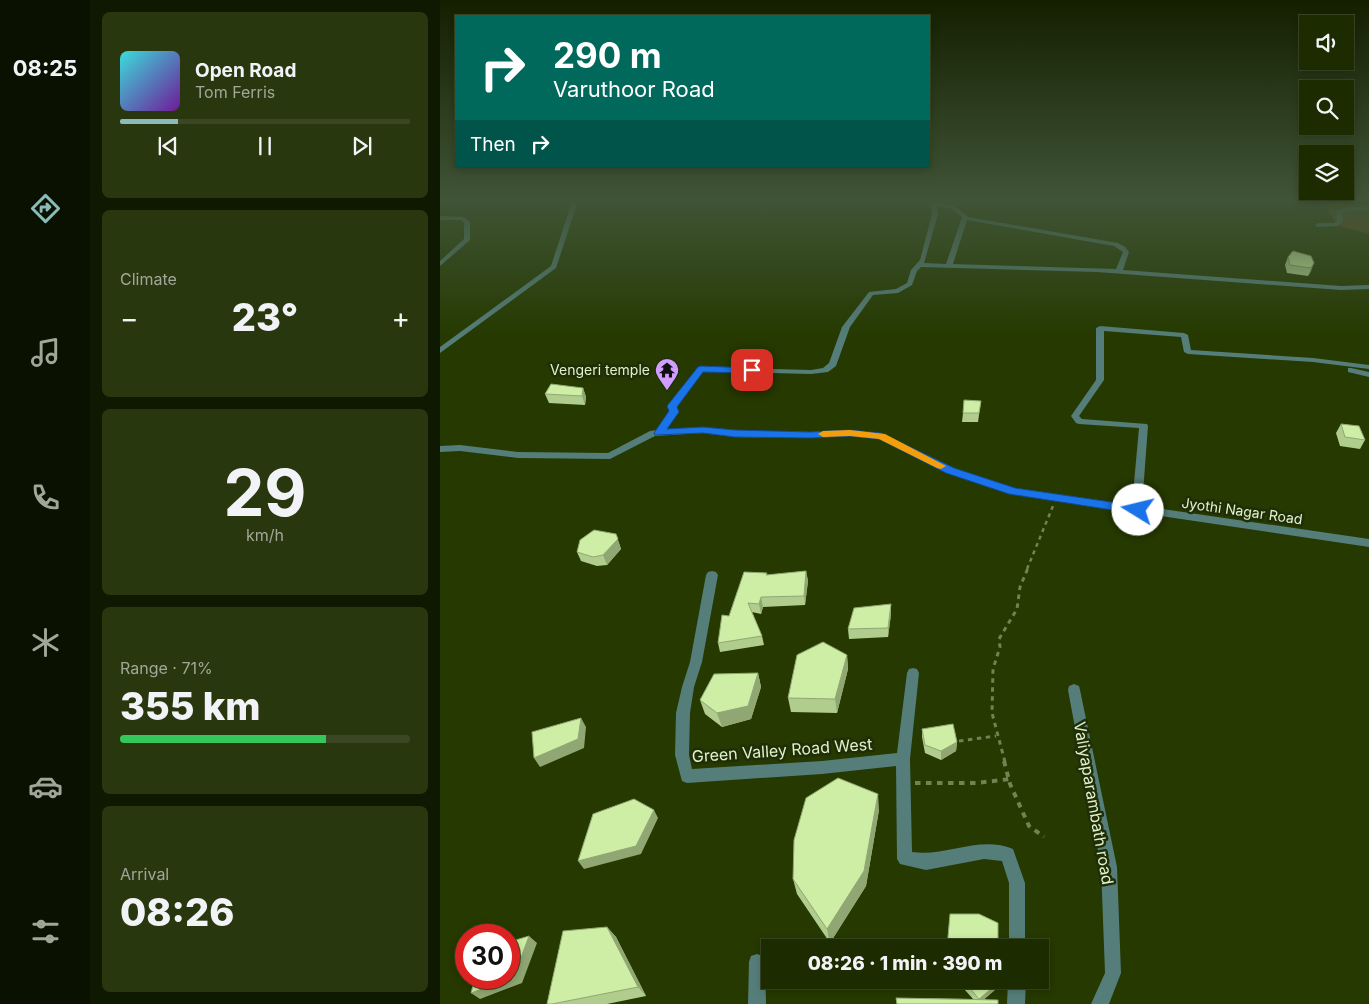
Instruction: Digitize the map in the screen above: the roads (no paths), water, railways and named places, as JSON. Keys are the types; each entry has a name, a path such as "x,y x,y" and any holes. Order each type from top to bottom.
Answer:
{"street":[{"path":"440,264 462,245"},
{"path":"440,351 554,268 561,245"},
{"path":"659,433 674,412 672,406 701,369 783,372 825,370 833,364 846,327 871,293 898,291 910,284 914,270 923,261 927,245"},
{"path":"949,266 956,245"},
{"path":"1117,245 1126,252 1120,271"},
{"path":"919,265 1120,271 1341,288 1369,287"},
{"path":"1138,510 1144,426 1079,421 1075,416 1100,380 1100,328 1184,335 1188,352 1312,360 1369,367"},
{"path":"1296,360 1369,375"},
{"name":"Jyothi Nagar Road","path":"440,450 460,448 518,455 610,456 653,434 703,430 735,434 811,435 850,433 881,436 950,470 1013,491 1369,543"},
{"name":"Green Valley Road West","path":"712,575 696,662 688,687 683,713 682,755 687,776 798,770 827,765 853,766 902,758"},
{"path":"913,673 902,758 905,859 926,862 984,851 1008,854 1017,883 1017,939"},
{"name":"Valiyaparambath road","path":"1074,690 1109,867 1113,973 1100,1004"},
{"path":"757,962 757,1004"},
{"path":"1016,1004 1017,989"}],"place":[{"name":"Vengeri temple","path":"667,391"}]}
